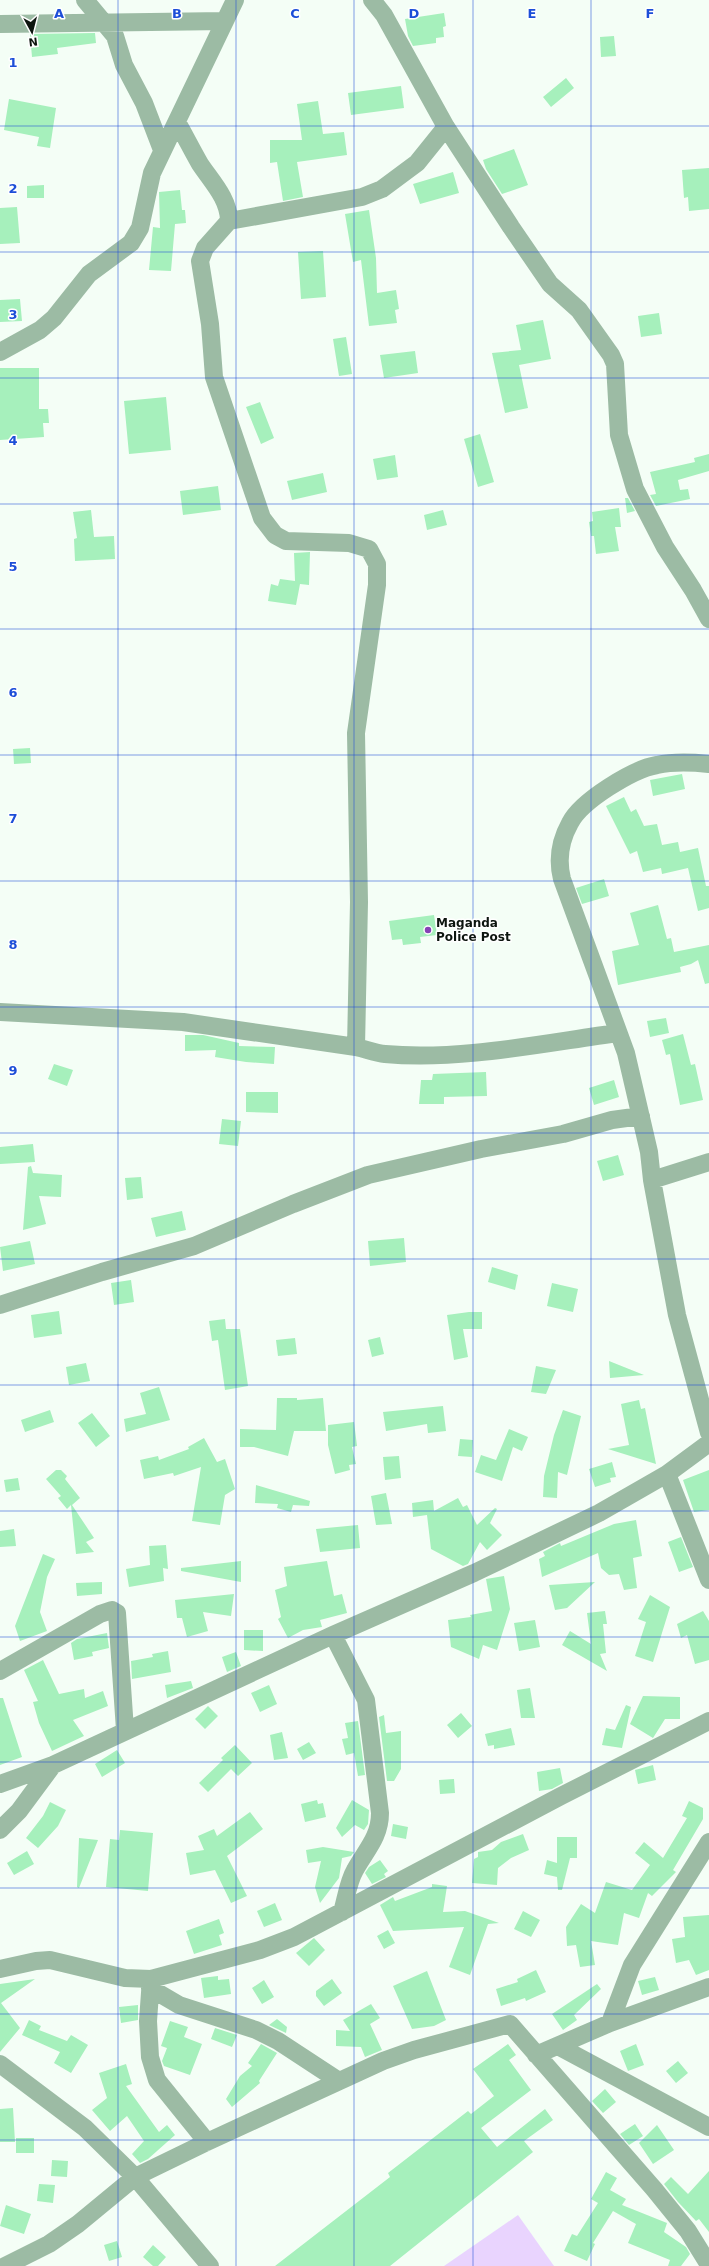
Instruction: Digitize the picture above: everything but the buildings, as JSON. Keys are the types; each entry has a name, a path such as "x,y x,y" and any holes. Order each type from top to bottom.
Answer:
{"street":[{"path":"85,0 104,21 114,36 124,65 144,104 162,150"},
{"path":"0,352 40,330 54,318 89,274 131,243 140,228 152,173 235,0"},
{"path":"372,0 384,15 446,127 550,284 579,310 611,355 615,364 619,435 635,489 665,547 693,590 709,619"},
{"path":"0,24 104,21 225,21"},
{"path":"177,122 200,163 225,201 229,221"},
{"path":"356,1047 359,902 356,733 377,585 377,564 369,549 349,543 302,543 286,541 275,535 262,518 214,377 210,324 200,261 205,248 229,221 362,197 382,188 417,163 446,127"},
{"path":"709,764 681,761 655,765 620,780 597,795 570,821 562,843 558,863 562,879 626,1053 649,1152 652,1180 677,1316 709,1434"},
{"path":"0,1012 183,1022 356,1047 384,1054 423,1055 477,1051 618,1033"},
{"path":"0,1305 102,1272 194,1246 293,1204 368,1175 481,1149 562,1134 612,1120 641,1116"},
{"path":"652,1180 709,1162"},
{"path":"0,1784 53,1765 333,1634 480,1570 598,1513 667,1474 709,1443"},
{"path":"667,1474 709,1580"},
{"path":"0,1671 100,1614 112,1610 117,1613 125,1730"},
{"path":"333,1634 366,1700 380,1813 380,1822 376,1838 354,1871 342,1912"},
{"path":"151,1984 260,1950 294,1937 561,1796 709,1721"},
{"path":"0,1830 19,1811 53,1765"},
{"path":"610,2023 632,1965 709,1842"},
{"path":"0,1969 36,1961 50,1960 151,1984 180,2005 256,2030 278,2041 339,2081"},
{"path":"151,1984 148,2021 150,2057 157,2080 207,2142"},
{"path":"536,2055 610,2023 709,1987"},
{"path":"5,2266 49,2244 78,2224 135,2177 207,2142 383,2061 414,2050 510,2024 688,2231 709,2265"},
{"path":"558,2046 709,2127"},
{"path":"0,2064 85,2128 135,2177 210,2266"}],"shaded area":[{"path":"518,2215 554,2266 444,2266"}],"place":[{"name":"Maganda Police Post","path":"428,930"}]}
